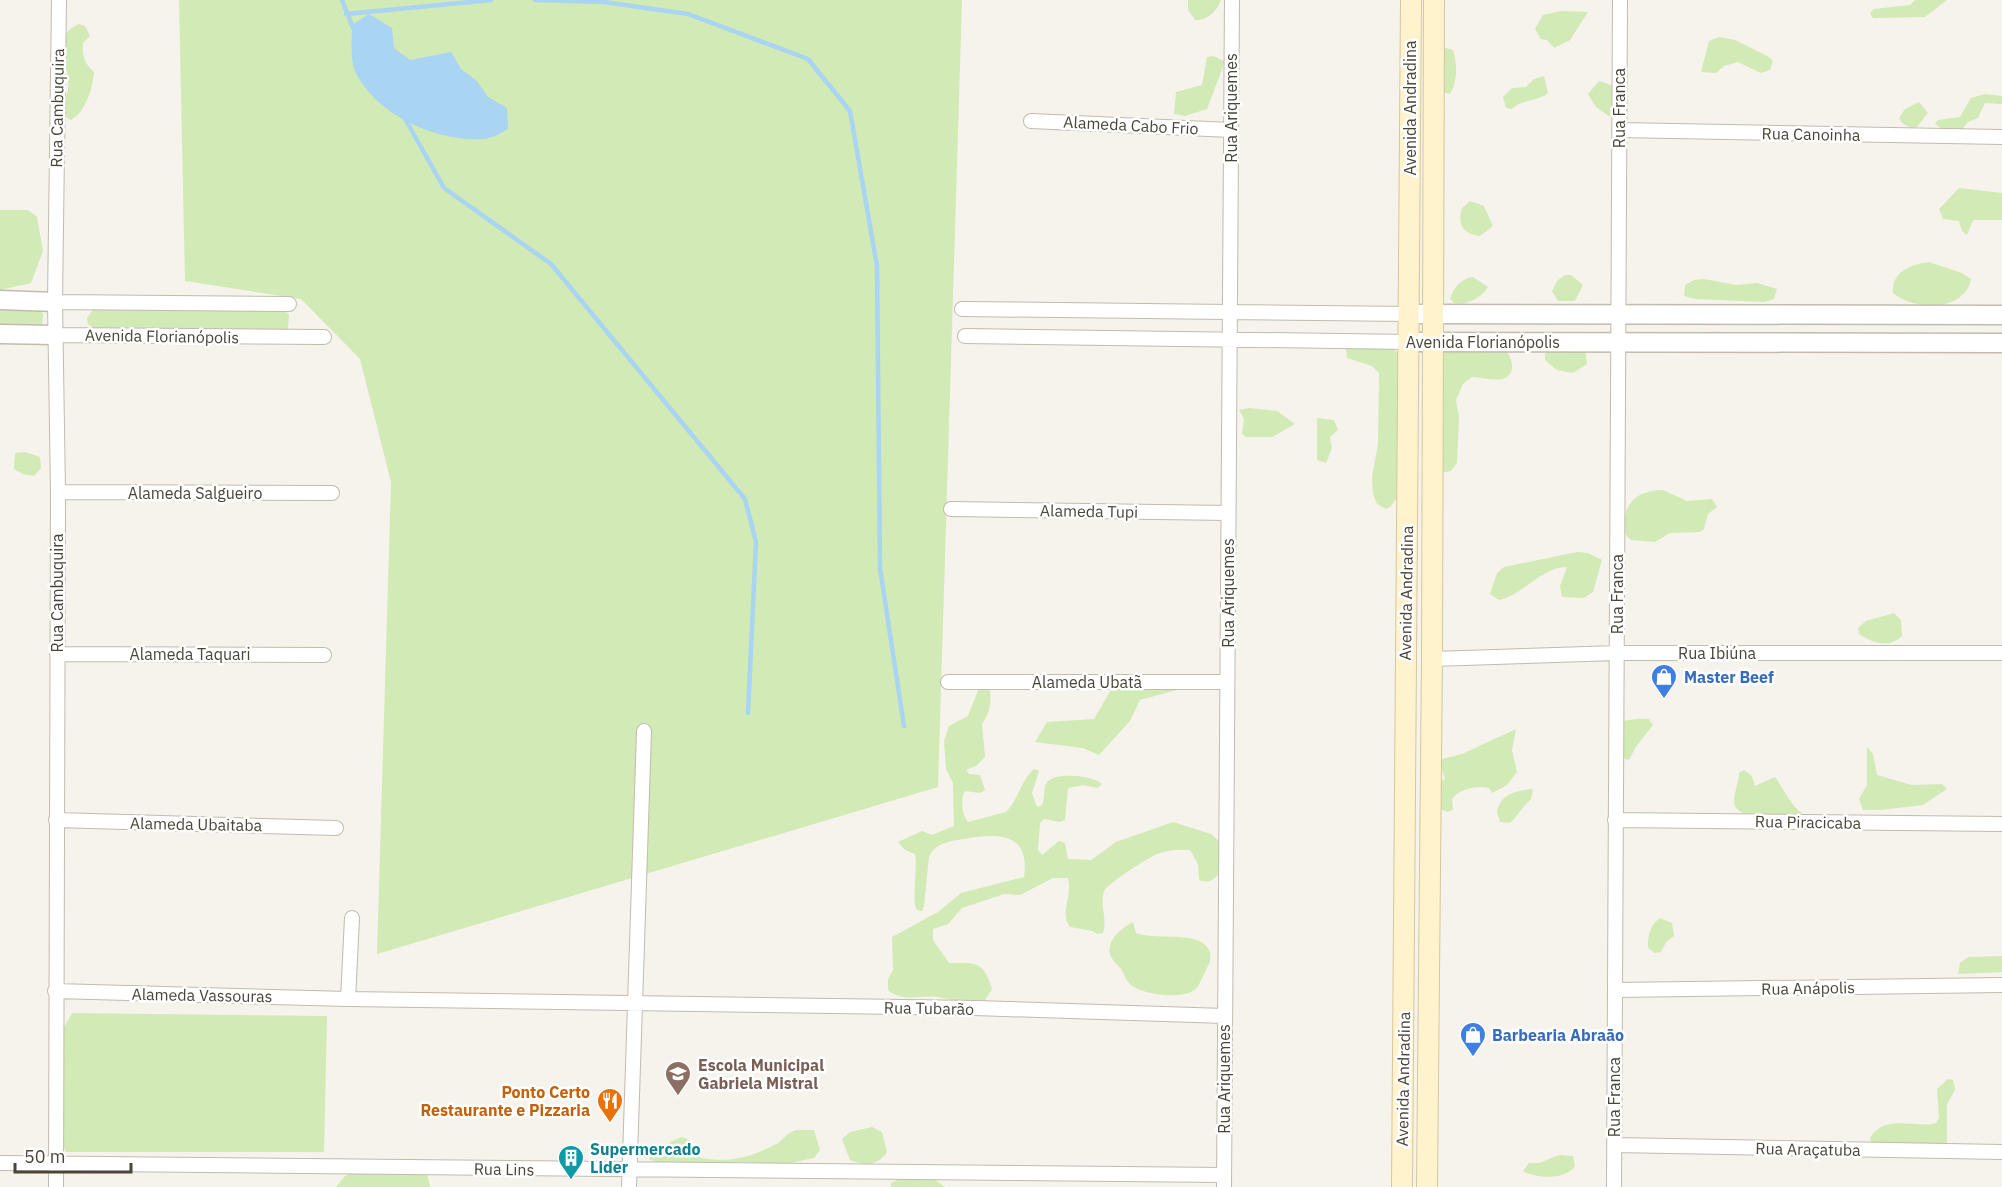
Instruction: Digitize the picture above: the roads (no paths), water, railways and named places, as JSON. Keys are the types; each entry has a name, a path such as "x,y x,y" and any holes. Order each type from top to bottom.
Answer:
{"main road":[{"name":"Avenida Andradina","path":"1402,1187 1411,0"},
{"name":"Avenida Andradina","path":"1427,1187 1432,659 1434,0"}],"street":[{"name":"Rua Cambuquira","path":"56,1187 58,492 55,302 58,0"},
{"name":"Rua Ariquemes","path":"1224,1181 1232,0"},
{"name":"Rua Franca","path":"1614,1187 1620,0"},
{"name":"Alameda Cabo Frio","path":"1031,121 1231,130"},
{"name":"Rua Canoinha","path":"1619,130 2002,137"},
{"name":"Avenida Florianópolis","path":"0,300 290,304"},
{"name":"Avenida Florianópolis","path":"962,309 1410,314"},
{"path":"1410,314 2002,315"},
{"name":"Avenida Florianópolis","path":"0,334 324,337"},
{"name":"Avenida Florianópolis","path":"965,336 1410,342 2002,343"},
{"name":"Alameda Salgueiro","path":"58,492 332,493"},
{"name":"Alameda Tupi","path":"951,509 1228,513"},
{"name":"Rua Ibiúna","path":"1432,659 1617,653 2002,653"},
{"name":"Alameda Taquari","path":"57,654 324,655"},
{"name":"Alameda Ubatã","path":"948,682 1227,682"},
{"path":"629,1187 633,1003 644,730"},
{"path":"1406,761 1431,760"},
{"name":"Alameda Ubaitaba","path":"56,820 336,828"},
{"name":"Rua Piracicaba","path":"1615,820 2002,824"},
{"path":"348,999 352,918"},
{"name":"Rua Anápolis","path":"1615,990 2002,985"},
{"name":"Alameda Vassouras","path":"55,992 633,1003"},
{"name":"Rua Tubarão","path":"633,1003 975,1008 1225,1016"},
{"name":"Rua Araçatuba","path":"1614,1145 2002,1152"},
{"name":"Rua Lins","path":"0,1163 628,1170 1224,1181"}],"water":[{"path":"369,14 392,28 394,48 410,60 451,52 461,69 477,81 488,97 507,108 508,129 486,139 446,136 409,123 377,101 364,87 353,66 352,25"}],"waterway":[{"path":"342,0 354,30"},
{"path":"346,14 491,0"},
{"path":"535,0 604,2 688,14 808,59 850,111 877,266 880,568 904,726"},
{"path":"403,115 444,188 551,264 745,499 756,542 748,713"}],"place":[{"name":"Master Beef","path":"1664,700"},
{"name":"Barbearia Abraão","path":"1473,1058"},
{"name":"Escola Municipal Gabriela Mistral","path":"678,1097"},
{"name":"Ponto Certo Restaurante e Pizzaria","path":"610,1124"},
{"name":"Supermercado Lider","path":"571,1181"}]}
